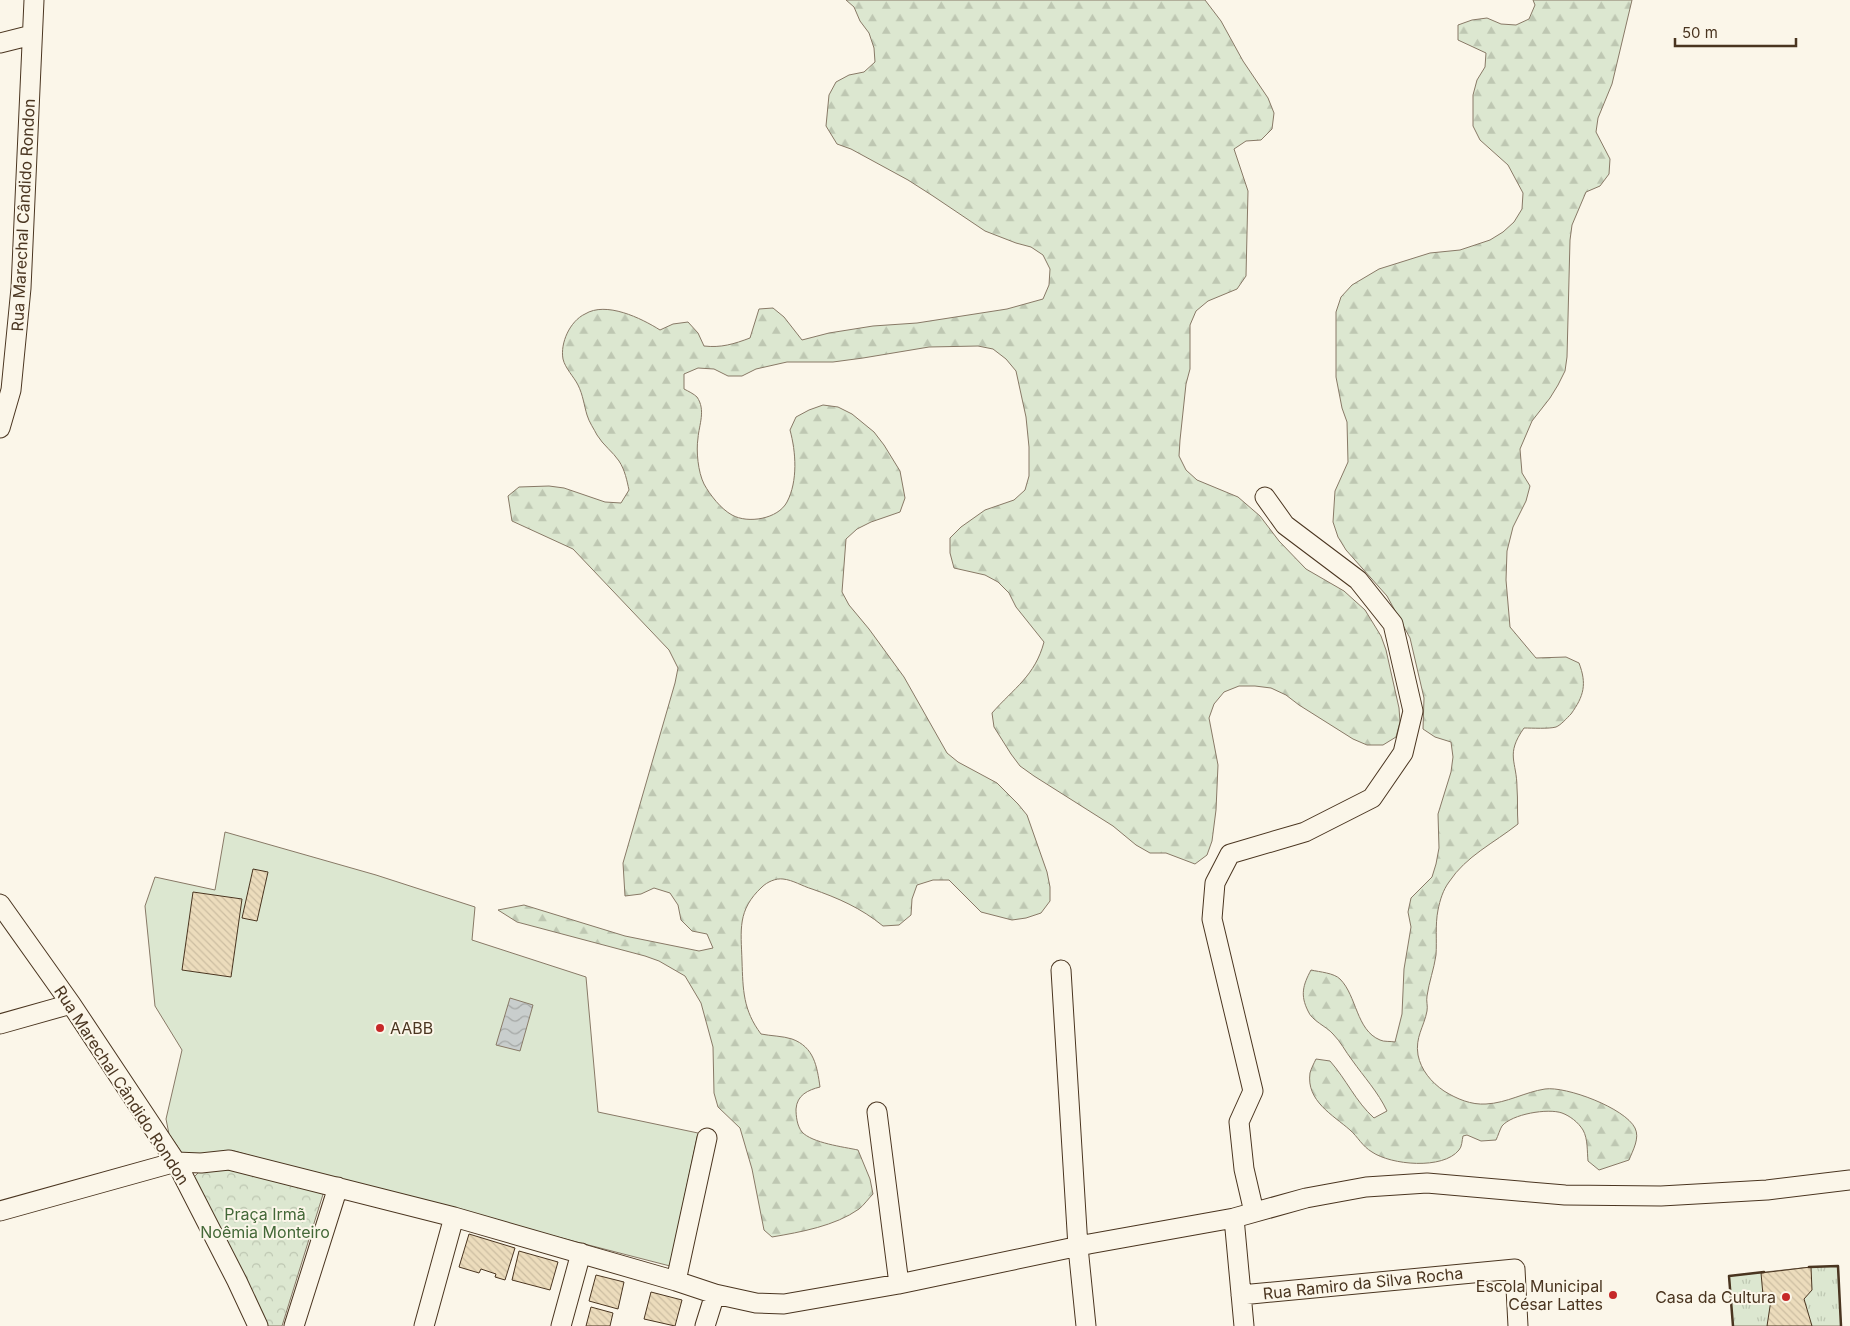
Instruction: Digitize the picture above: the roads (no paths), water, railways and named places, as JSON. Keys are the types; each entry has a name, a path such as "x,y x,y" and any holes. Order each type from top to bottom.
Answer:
{"street":[{"name":"Rua Marechal Cândido Rondon","path":"0,428 11,390 21,288 34,0"},
{"path":"0,43 32,34"},
{"path":"1254,1212 1244,1170 1239,1122 1253,1091 1212,919 1215,883 1230,854 1306,832 1372,798 1403,753 1413,711 1393,624 1358,580 1285,525 1265,497"},
{"name":"Rua Marechal Cândido Rondon","path":"0,904 71,1004 176,1162 258,1326"},
{"path":"1061,970 1078,1247 1086,1326"},
{"path":"0,1024 71,1004"},
{"path":"877,1112 899,1284"},
{"path":"676,1281 707,1138"},
{"path":"0,1211 176,1162 201,1163 229,1160 454,1217 715,1294 756,1303 784,1304 899,1284 1078,1247 1234,1218 1306,1198 1366,1187 1427,1183 1565,1195 1661,1196 1767,1190 1850,1180"},
{"path":"294,1326 338,1187"},
{"path":"424,1326 454,1217"},
{"path":"1234,1218 1244,1326"},
{"path":"561,1326 581,1253"},
{"name":"Rua Ramiro da Silva Rocha","path":"1241,1295 1515,1269 1518,1326"},
{"path":"704,1326 715,1294"}],"water":[{"path":"510,998 533,1005 520,1051 496,1045"}],"place":[{"name":"AABB","path":"380,1028"},
{"name":"Escola Municipal César Lattes","path":"1613,1295"},
{"name":"Casa da Cultura","path":"1786,1297"}],"park label":[{"name":"Praça Irmã Noêmia Monteiro","path":"265,1223"}]}
